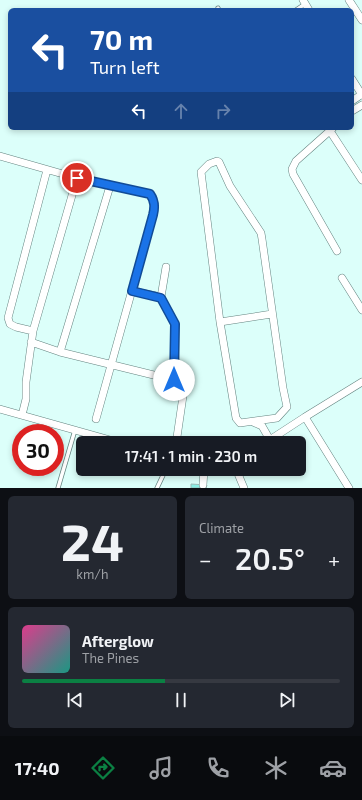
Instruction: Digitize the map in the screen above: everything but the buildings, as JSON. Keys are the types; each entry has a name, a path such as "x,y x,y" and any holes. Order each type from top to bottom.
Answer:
{"street":[{"path":"349,0 362,20"},
{"path":"354,82 362,95"},
{"path":"331,130 296,161 292,169 293,174 337,251"},
{"path":"333,130 362,180"},
{"path":"0,156 77,178 150,194 154,201 155,206 153,215 96,419"},
{"path":"217,161 219,162 230,186 261,233 287,407 277,418 240,423 236,418 220,322 201,172 209,164 217,161"},
{"path":"33,331 12,326 8,318 47,170"},
{"path":"22,415 26,399 26,382 33,331 77,178"},
{"path":"60,352 110,186"},
{"path":"166,267 161,298 175,324 174,380 183,396 177,436"},
{"path":"342,278 362,310"},
{"path":"132,291 161,298"},
{"path":"220,322 272,314"},
{"path":"31,342 60,352 174,380"},
{"path":"277,436 362,382"},
{"path":"0,409 96,436"},
{"path":"305,417 349,488"},
{"path":"253,421 262,426 266,436"},
{"path":"203,485 204,476"},
{"path":"239,476 244,488"}],"lane":[{"path":"58,488 75,430"},
{"path":"156,488 162,476"}],"route":[{"path":"77,178 150,194 153,198 155,206 153,215 132,291 161,298 175,324 174,380"}]}
